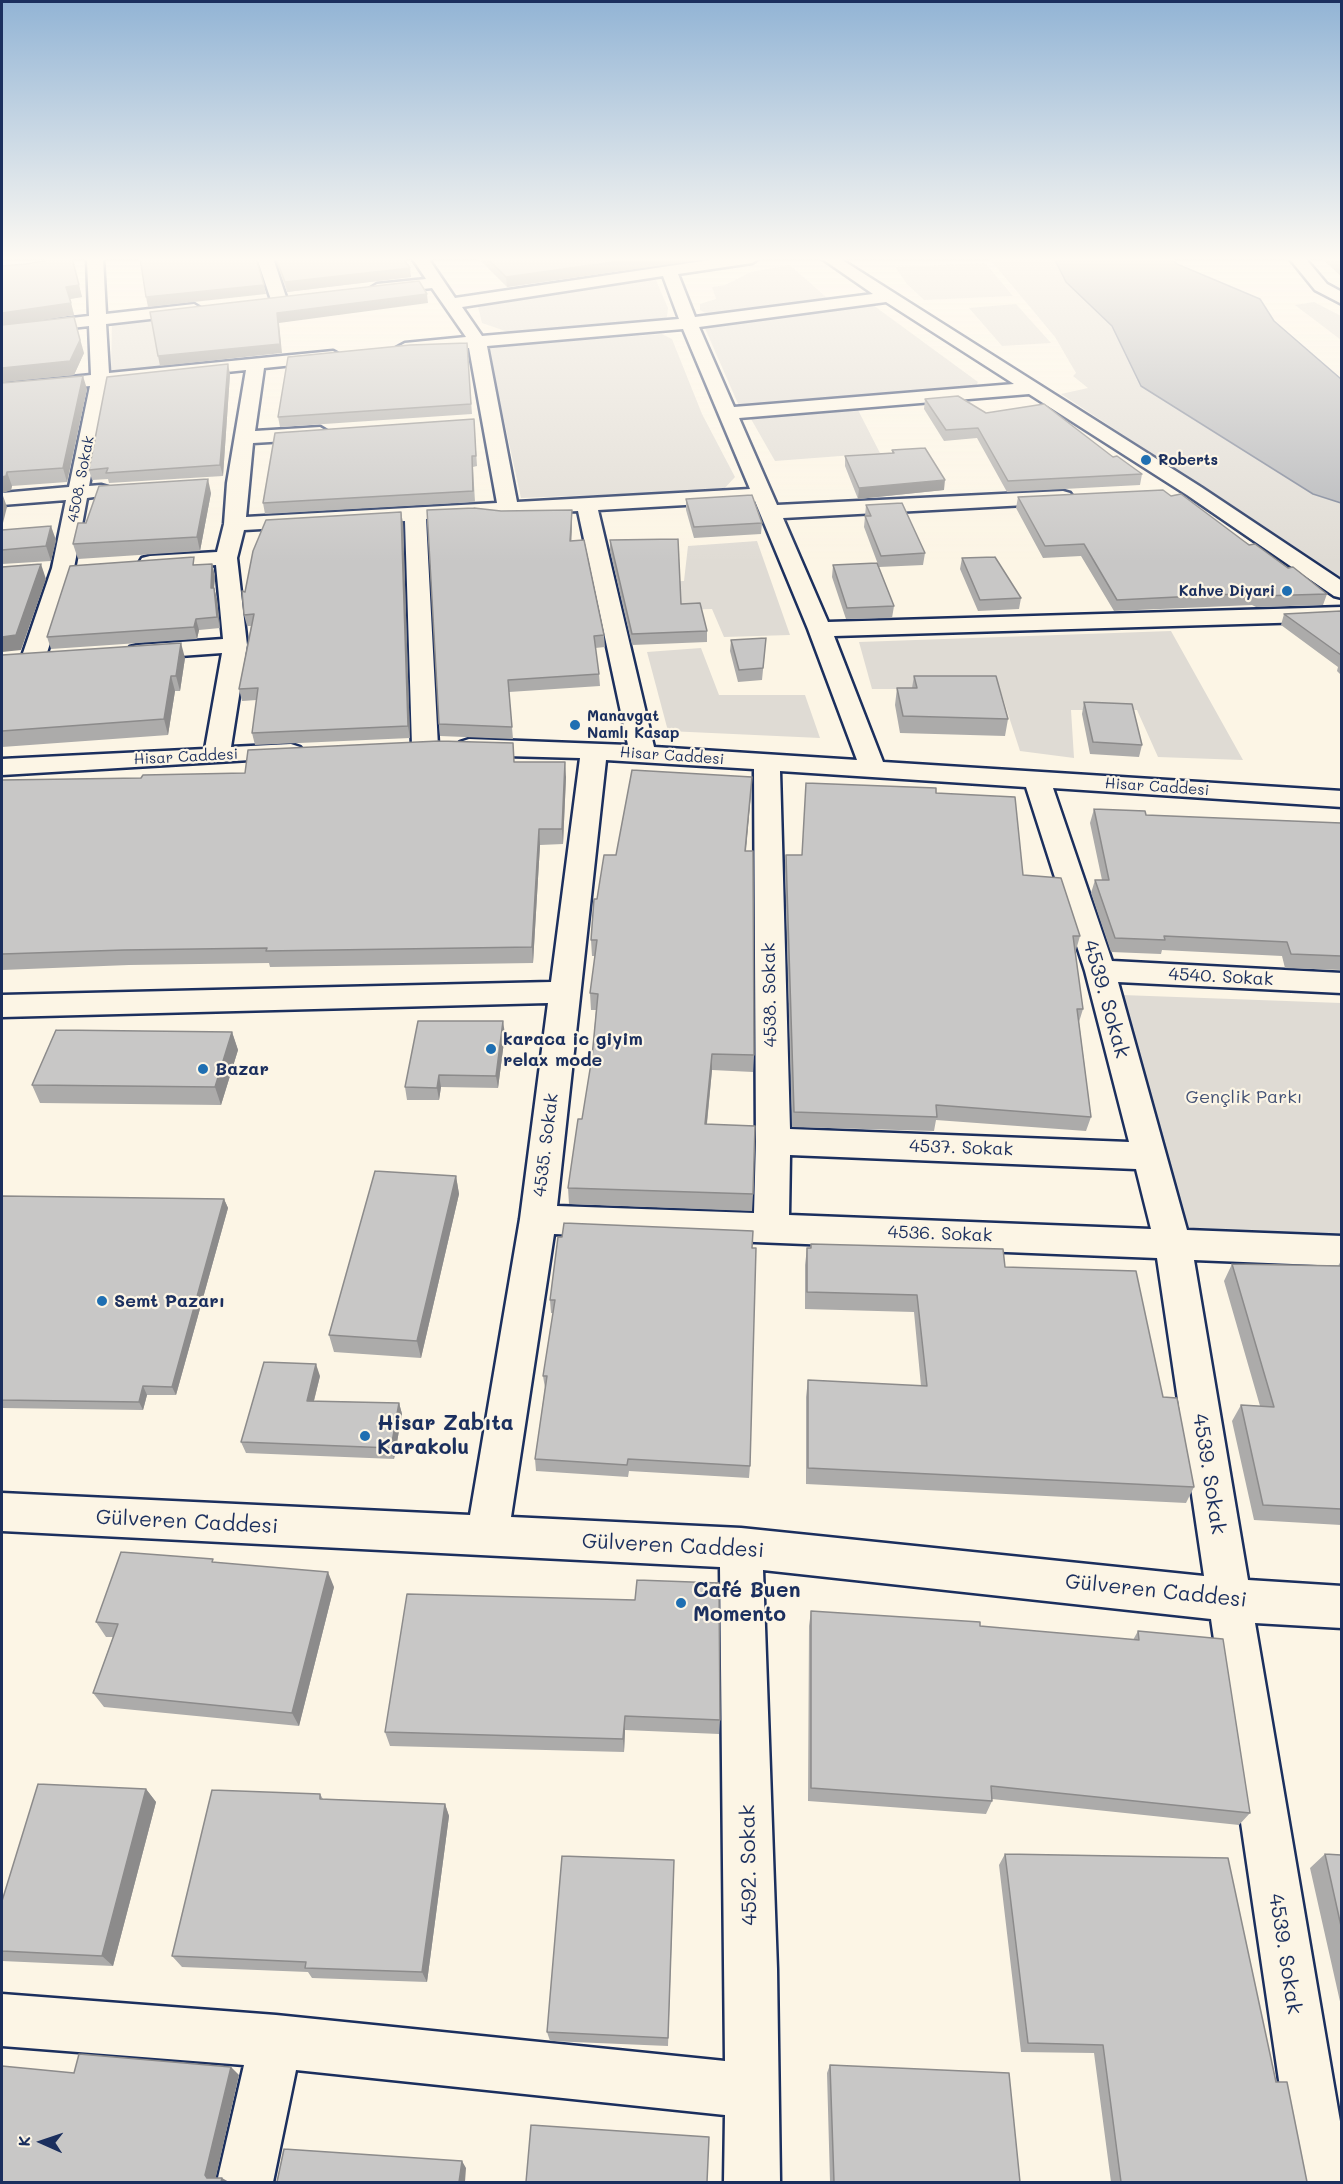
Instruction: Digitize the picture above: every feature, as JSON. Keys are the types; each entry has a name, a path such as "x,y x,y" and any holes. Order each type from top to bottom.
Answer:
{"street":[{"name":"4508. Sokak","path":"57,657 22,659 80,492 100,380 100,360"},
{"path":"2,389 294,360"},
{"path":"481,360 508,509"},
{"path":"705,360 820,629 873,769"},
{"path":"988,360 1194,491 1341,591"},
{"path":"217,755 235,645 226,558 235,524 237,483 256,364"},
{"path":"729,413 1030,388"},
{"path":"468,423 492,421"},
{"path":"244,438 338,432"},
{"path":"215,485 237,483"},
{"path":"2,499 125,490"},
{"path":"1159,492 1194,491"},
{"path":"235,524 587,505 1088,496"},
{"path":"587,505 643,754"},
{"name":"Hisar Caddesi","path":"416,514 422,613 413,747 594,751 1036,778 1341,800"},
{"path":"133,564 226,558"},
{"path":"53,569 87,566"},
{"path":"820,629 1341,614"},
{"path":"116,653 235,645"},
{"name":"Hisar Caddesi","path":"2,767 321,750"},
{"name":"4535. Sokak","path":"487,1537 538,1219 594,751"},
{"name":"4538. Sokak","path":"767,763 771,1227"},
{"name":"4539. Sokak","path":"1036,778 1100,971 1173,1244 1322,2182"},
{"name":"4540. Sokak","path":"1100,971 1341,983"},
{"path":"2,1006 565,992"},
{"name":"4537. Sokak","path":"772,1141 1149,1156"},
{"name":"4536. Sokak","path":"538,1219 1341,1251"},
{"name":"Gülveren Caddesi","path":"2,1512 741,1548 1229,1600 1341,1607"},
{"name":"4592. Sokak","path":"741,1548 753,2182"},
{"path":"2,2020 276,2041 752,2091"},
{"path":"245,2182 276,2041"}],"green space":[{"path":"111,360 227,360 111,371"},
{"path":"491,360 680,360 702,414 735,477 723,490 521,498"},
{"path":"719,360 948,360 978,382 976,386 739,406"},
{"path":"1068,360 1128,360 1141,386 1313,494 1341,503 1341,578 1061,394 1088,388 1073,376 1076,373"},
{"path":"858,410 880,453 775,461 751,419"},
{"path":"757,541 790,635 724,637 712,609 635,611 622,583 684,581 688,546"},
{"path":"1171,631 1243,760 1158,757 1137,710 1071,710 1074,758 1020,751 1000,689 872,689 859,642"},
{"path":"701,648 719,695 805,695 820,738 668,731 647,652"},
{"name":"Gençlik Parkı","path":"1122,995 1341,1003 1341,1243 1175,1236"}],"shaded area":[{"path":"1128,360 1319,360 1341,379 1341,503 1313,494 1141,386"}],"building":[{"path":"2,360 71,360 70,361 2,368"},
{"path":"288,360 468,360 471,404 278,417"},
{"path":"228,364 220,465 106,473 108,468 89,470 107,377"},
{"path":"83,376 63,468 7,472 6,476 2,477 2,383"},
{"path":"958,396 986,413 1044,404 1113,457 1117,456 1142,474 1008,481 978,428 946,430 925,399"},
{"path":"474,419 476,456 472,456 473,491 263,503 275,433"},
{"path":"925,448 945,480 859,488 845,456 894,453 892,450"},
{"path":"208,479 197,537 73,544 78,523 86,523 99,486"},
{"path":"1163,490 1171,496 1181,494 1249,545 1255,544 1288,568 1293,567 1327,594 1260,596 1256,593 1117,600 1084,544 1045,546 1018,497"},
{"path":"752,495 762,523 694,527 686,499"},
{"path":"902,503 925,553 881,556 865,516 871,516 866,505"},
{"path":"474,508 501,511 572,510 570,541 584,540 604,635 594,636 599,674 508,680 512,727 439,724 427,510"},
{"path":"401,512 408,726 252,733 258,688 239,689 254,614 244,615 242,591 245,592 253,551 266,520"},
{"path":"51,526 46,546 2,550 2,530"},
{"path":"678,539 681,604 700,603 707,631 632,634 610,540"},
{"path":"194,557 193,565 212,564 211,588 214,588 217,617 196,619 194,627 47,637 70,566"},
{"path":"995,557 1021,598 980,600 962,558"},
{"path":"877,563 894,606 847,608 833,565"},
{"path":"41,564 16,635 2,637 2,567"},
{"path":"1341,611 1341,655 1284,614"},
{"path":"766,638 763,668 739,670 731,640"},
{"path":"181,643 176,676 171,676 164,719 2,731 2,655"},
{"path":"914,676 996,676 1008,719 903,716 897,688 917,688"},
{"path":"1084,702 1132,704 1142,745 1093,742"},
{"path":"439,741 513,743 514,762 565,762 562,829 539,829 532,947 266,951 267,948 2,954 2,780 141,778 143,775 245,773 248,750"},
{"path":"632,770 752,777 745,851 753,851 754,1055 712,1054 705,1124 755,1126 753,1194 568,1188 578,1119 582,1119 592,1057 598,994 590,993 597,940 591,940 594,899 597,899 604,855 616,855"},
{"path":"806,783 936,788 936,793 1015,797 1023,875 1061,878 1080,936 1073,936 1083,1009 1077,1009 1091,1117 936,1105 937,1117 794,1112 786,855 802,855"},
{"path":"1094,809 1145,811 1146,815 1341,823 1341,956 1291,954 1287,942 1164,936 1165,940 1115,938 1095,880 1109,880"},
{"path":"418,1021 503,1021 496,1076 439,1075 437,1088 405,1087"},
{"path":"56,1030 232,1032 215,1087 32,1085"},
{"path":"375,1171 456,1176 417,1341 329,1335"},
{"name":"Semt Pazarı","path":"2,1196 224,1199 172,1387 143,1386 139,1402 2,1400"},
{"path":"564,1223 753,1231 752,1248 756,1248 750,1466 628,1459 627,1465 535,1459 547,1376 543,1376 555,1300 550,1300 558,1237 562,1237"},
{"path":"811,1244 1003,1249 1005,1267 1136,1271 1163,1397 1177,1398 1194,1487 808,1468 808,1380 927,1386 917,1295 807,1292 807,1248 811,1248"},
{"path":"1232,1264 1341,1266 1341,1509 1263,1505 1241,1405 1274,1407"},
{"path":"264,1362 316,1364 307,1401 399,1403 391,1448 241,1442"},
{"path":"121,1552 213,1559 212,1562 328,1572 292,1713 93,1693 118,1624 96,1622"},
{"path":"637,1580 719,1583 720,1720 625,1716 623,1739 385,1732 407,1594 635,1600"},
{"path":"811,1611 980,1622 980,1626 1139,1640 1138,1631 1223,1639 1250,1813 991,1786 992,1801 811,1788"},
{"path":"38,1784 146,1789 102,1956 2,1951 2,1901"},
{"path":"212,1790 320,1794 320,1799 445,1804 422,1972 305,1968 306,1962 172,1956"},
{"path":"1005,1854 1228,1858 1276,2082 1287,2082 1307,2182 1121,2182 1103,2045 1028,2043"},
{"path":"1325,1854 1341,1855 1341,1926"},
{"path":"562,1856 674,1860 668,2038 547,2032"},
{"path":"79,2054 231,2067 205,2175 207,2178 222,2178 221,2182 2,2182 2,2066 74,2073"},
{"path":"830,2065 1009,2073 1020,2182 834,2182"},
{"path":"531,2125 709,2137 707,2182 526,2182"},
{"path":"284,2149 462,2161 459,2182 277,2182"}],"place":[{"name":"Roberts","path":"1146,460"},
{"name":"Kahve Diyari","path":"1287,591"},
{"name":"Manavgat Namlı Kasap","path":"575,725"},
{"name":"karaca ic giyim relax mode","path":"491,1049"},
{"name":"Bazar","path":"203,1069"},
{"name":"Semt Pazarı","path":"102,1301"},
{"name":"Hisar Zabıta Karakolu","path":"365,1436"},
{"name":"Café Buen Momento","path":"681,1603"}]}
